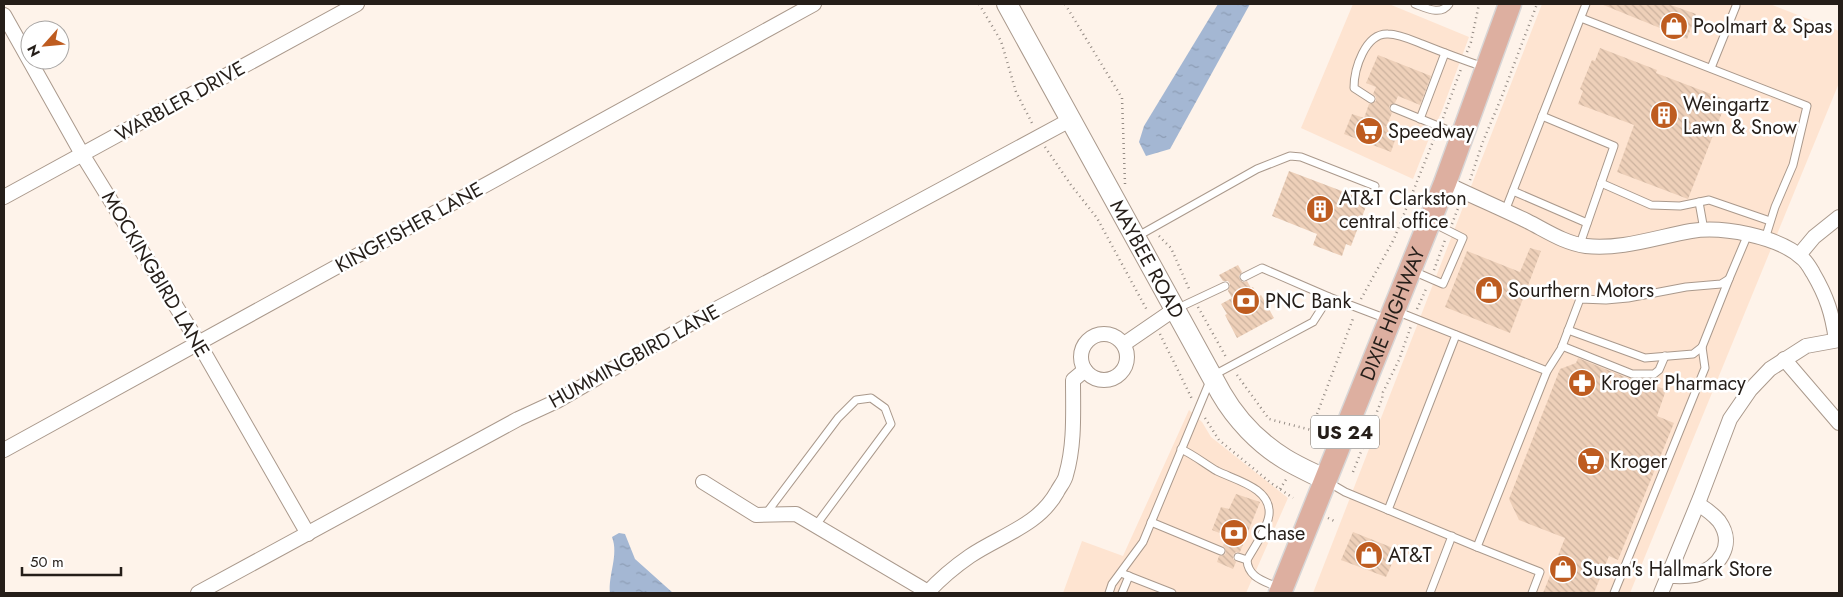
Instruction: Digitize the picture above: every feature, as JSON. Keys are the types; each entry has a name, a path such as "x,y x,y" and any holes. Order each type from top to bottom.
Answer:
{"main road":[{"name":"MAYBEE ROAD","path":"1006,4 1070,120 1143,232 1175,309 1234,412 1264,444 1285,459 1326,480"},
{"name":"DIXIE HIGHWAY","path":"1281,592 1326,480 1399,317 1410,270 1445,183 1510,4"}],"street":[{"name":"WARBLER DRIVE","path":"4,197 357,4"},
{"name":"KINGFISHER LANE","path":"4,450 814,4"},
{"name":"MOCKINGBIRD LANE","path":"4,14 82,154 198,342 308,534"},
{"name":"HUMMINGBIRD LANE","path":"198,593 518,419 556,401 716,309 1070,120"},
{"path":"1445,183 1568,242 1611,246 1704,230 1733,230 1748,234 1790,249 1799,255 1804,259 1822,288 1831,310 1838,340 1806,346 1770,369 1750,390 1730,419 1698,504 1661,593"},
{"path":"1799,255 1814,237 1839,218"},
{"path":"1124,344 1175,309"},
{"path":"1108,334 1124,344 1127,352 1127,362 1124,370 1117,376 1108,380 1100,380 1084,370 1081,352 1084,344 1091,337 1108,334"},
{"path":"1784,359 1839,423"},
{"path":"703,482 756,515 796,514 928,593 940,579 971,555 1036,518 1053,500 1066,477 1072,447 1073,380 1084,370"},
{"path":"1668,576 1689,576 1704,571 1715,565 1725,550 1726,538 1720,523 1712,513 1698,504"}],"lane":[{"path":"1415,4 1438,11 1446,8 1447,4"},
{"path":"1439,4 1447,4"},
{"path":"1505,211 1586,4"},
{"path":"1711,68 1736,6"},
{"path":"1581,18 1807,106 1794,165 1775,207 1765,239"},
{"path":"1371,100 1354,88 1354,78 1367,44 1374,38 1388,34 1408,39 1486,68"},
{"path":"1420,119 1445,53"},
{"path":"1394,108 1462,136"},
{"path":"1542,116 1614,146 1580,244"},
{"path":"1143,232 1257,169 1290,156 1301,157 1375,186"},
{"path":"1601,183 1651,205 1680,206 1709,200 1770,221"},
{"path":"1513,192 1587,223"},
{"path":"1699,202 1704,230"},
{"path":"1410,270 1443,284 1463,238 1430,221"},
{"path":"1568,330 1645,358 1693,354 1702,347 1748,234"},
{"path":"1244,277 1262,268 1357,308 1399,317 1456,335 1547,371"},
{"path":"1477,547 1547,371 1562,346 1580,299 1606,300 1628,298 1686,286 1721,284 1729,279"},
{"path":"1175,309 1225,286"},
{"path":"1108,593 1112,584 1142,542 1212,376 1314,322 1329,297"},
{"path":"1388,510 1456,335"},
{"path":"1562,346 1632,374 1654,374 1659,370 1665,356"},
{"path":"1614,593 1706,368 1702,347"},
{"path":"765,515 838,418 856,400 871,398 885,408 891,424 816,526"},
{"path":"1181,449 1196,456 1216,470 1254,488 1263,496 1268,504 1269,516 1247,560 1247,568 1252,574 1281,592"},
{"path":"1326,480 1345,492 1540,572 1532,593"},
{"path":"1151,522 1221,551"},
{"path":"1430,593 1452,536"},
{"path":"1238,557 1247,560"},
{"path":"1121,573 1172,593"},
{"path":"1122,593 1129,576"}],"path":[{"path":"979,4 1001,41 1016,92 1038,137 1071,185 1097,218 1155,323 1189,394 1220,440 1293,498"},
{"path":"1065,4 1122,98 1125,187"},
{"path":"1143,232 1172,248 1194,300 1231,366 1269,419 1311,430 1362,296 1387,253 1400,225 1439,127 1471,42 1479,4"},
{"path":"1472,175 1482,144 1537,4"},
{"path":"1353,472 1382,399 1383,392 1399,360 1399,317 1418,307"},
{"path":"1280,489 1287,478"},
{"path":"1328,518 1334,521"}],"shaded area":[{"path":"1353,4 1389,4 1469,37 1441,113 1413,179 1301,128"},
{"path":"1542,4 1770,4 1839,31 1839,83 1630,593 1313,593"},
{"path":"1189,410 1202,422 1211,437 1288,498 1246,593 1063,593 1082,541 1123,556"}],"water":[{"path":"1218,4 1250,4 1170,149 1146,156 1139,142 1144,126"},
{"path":"619,533 625,534 635,559 673,593 610,593 610,579 614,558 612,537"}],"building":[{"name":"Poolmart & Spas","path":"1601,4 1668,4 1696,14 1687,39"},
{"name":"Weingartz Lawn & Snow","path":"1600,48 1657,70 1656,73 1727,100 1688,199 1617,172 1634,125 1578,104 1583,91 1580,89 1592,60 1595,61"},
{"path":"1378,55 1431,76 1420,105 1398,96 1395,103 1389,106 1392,113 1386,127 1398,131 1391,152 1344,134 1352,114 1364,118 1369,104 1376,101 1376,97 1373,94 1376,87 1366,83"},
{"name":"AT&T Clarkston central office","path":"1289,171 1368,201 1351,246 1346,244 1342,256 1313,245 1317,234 1272,216"},
{"name":"Sourthern Motors","path":"1530,248 1541,251 1510,333 1445,307 1467,251 1520,272"},
{"name":"PNC Bank","path":"1238,265 1242,272 1239,276 1240,280 1243,282 1247,281 1251,288 1253,287 1258,297 1261,295 1274,318 1237,338 1221,304 1232,298 1228,291 1230,284 1228,281 1223,281 1219,275"},
{"name":"Kroger","path":"1578,358 1630,379 1639,379 1666,390 1657,416 1674,423 1618,560 1609,556 1594,593 1543,593 1565,538 1519,520 1509,499 1560,369 1576,363"},
{"name":"Chase","path":"1236,494 1260,502 1240,552 1236,552 1233,555 1233,559 1236,562 1233,569 1217,562 1219,556 1226,553 1223,546 1227,536 1212,530 1221,507 1229,509"},
{"name":"AT&T","path":"1353,532 1398,550 1386,577 1341,560"}],"place":[{"name":"Poolmart & Spas","path":"1674,26"},
{"name":"Weingartz Lawn & Snow","path":"1664,115"},
{"name":"Speedway","path":"1369,131"},
{"name":"AT&T Clarkston central office","path":"1320,209"},
{"name":"Sourthern Motors","path":"1489,290"},
{"name":"PNC Bank","path":"1246,301"},
{"name":"Kroger Pharmacy","path":"1582,383"},
{"name":"Kroger","path":"1591,461"},
{"name":"Chase","path":"1234,533"},
{"name":"AT&T","path":"1369,555"},
{"name":"Susan's Hallmark Store","path":"1563,569"}]}
